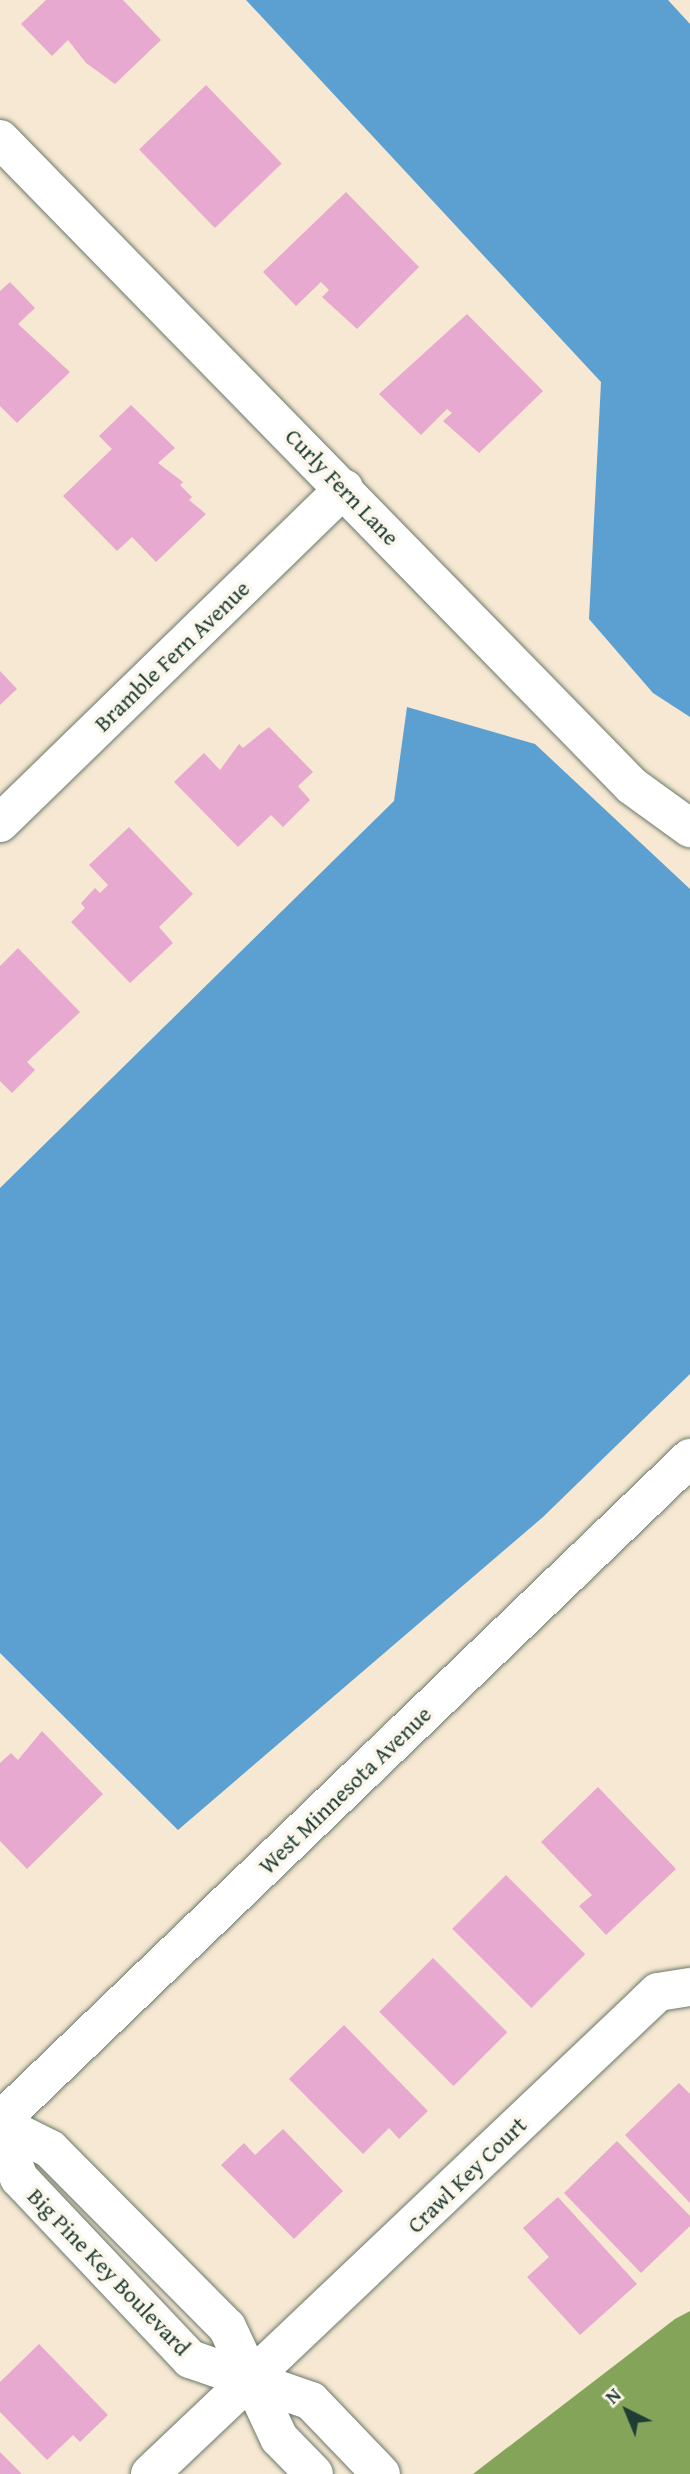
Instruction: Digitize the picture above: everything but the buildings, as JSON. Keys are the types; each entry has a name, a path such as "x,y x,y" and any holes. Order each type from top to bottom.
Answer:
{"street":[{"name":"Curly Fern Lane","path":"0,139 344,488 632,786 690,828"},
{"name":"Bramble Fern Avenue","path":"0,823 344,488"},
{"name":"West Minnesota Avenue","path":"0,2125 690,1458"},
{"name":"Crawl Key Court","path":"150,2474 252,2381 658,1992 690,1987"},
{"name":"Big Pine Key Boulevard","path":"0,2125 19,2178 190,2359 311,2401 381,2474"},
{"path":"252,2381 279,2438 314,2474"}],"green space":[{"path":"690,2311 690,2474 473,2474 675,2319"}],"water":[{"path":"246,0 668,0 690,24 690,717 653,693 589,619 601,382"},
{"path":"407,707 535,744 690,889 690,1374 543,1517 178,1830 0,1653 0,1188 394,801"}]}
